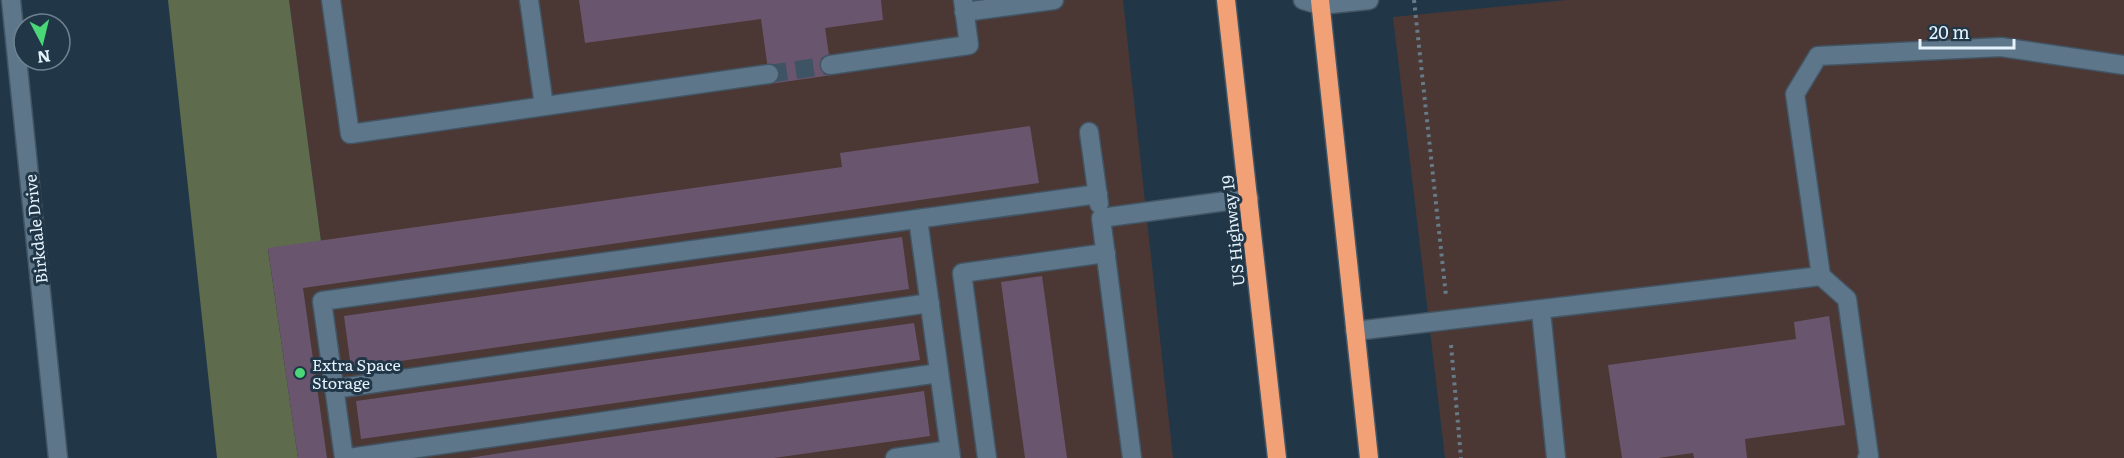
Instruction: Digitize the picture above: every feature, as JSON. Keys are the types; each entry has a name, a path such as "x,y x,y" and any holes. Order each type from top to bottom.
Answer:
{"highway":[{"name":"US Highway 19","path":"1226,0 1277,458"},
{"path":"1314,2 1369,458"}],"street":[{"name":"Birkdale Drive","path":"11,0 58,458"},
{"path":"331,0 350,134 769,74"},
{"path":"529,0 544,106"},
{"path":"830,65 969,45 964,6 1054,0"},
{"path":"1314,2 1369,0"},
{"path":"1867,458 1869,456 1847,298 1821,276 1795,94 1818,57 2001,47 2124,65"},
{"path":"1089,132 1132,458"},
{"path":"344,458 322,301 1098,194"},
{"path":"1101,218 1249,198"},
{"path":"895,458 950,454 918,219"},
{"path":"987,458 962,273 1106,253"},
{"path":"1355,331 1449,322 1821,276"},
{"path":"334,388 930,303"},
{"path":"1541,311 1556,458"},
{"path":"349,458 939,373"}],"path":[{"path":"1414,0 1449,322 1461,458"}],"shaded area":[{"path":"289,0 1123,0 1173,458 298,458 268,248 321,241"},
{"path":"1566,0 2124,0 2124,458 1445,458 1393,17"}],"green space":[{"path":"168,0 289,0 321,241 268,249 298,458 217,458"}],"building":[{"path":"579,0 881,0 883,20 825,28 832,75 770,84 761,19 585,43"},
{"name":"Extra Space Storage","path":"1030,126 1039,183 303,288 327,458 298,458 268,248 842,167 840,153"},
{"name":"Extra Space Storage","path":"902,237 909,289 351,368 344,316"},
{"path":"1042,276 1067,458 1025,458 1001,282"},
{"path":"1829,316 1845,425 1745,439 1747,458 1694,458 1693,453 1658,458 1622,458 1608,365 1796,339 1794,322"},
{"name":"Extra Space Storage","path":"914,323 920,360 361,439 356,401"},
{"path":"924,391 930,436 774,458 468,458"}],"tunnel":[{"path":"769,74 830,65"}],"place":[{"name":"Extra Space Storage","path":"300,373"}]}
